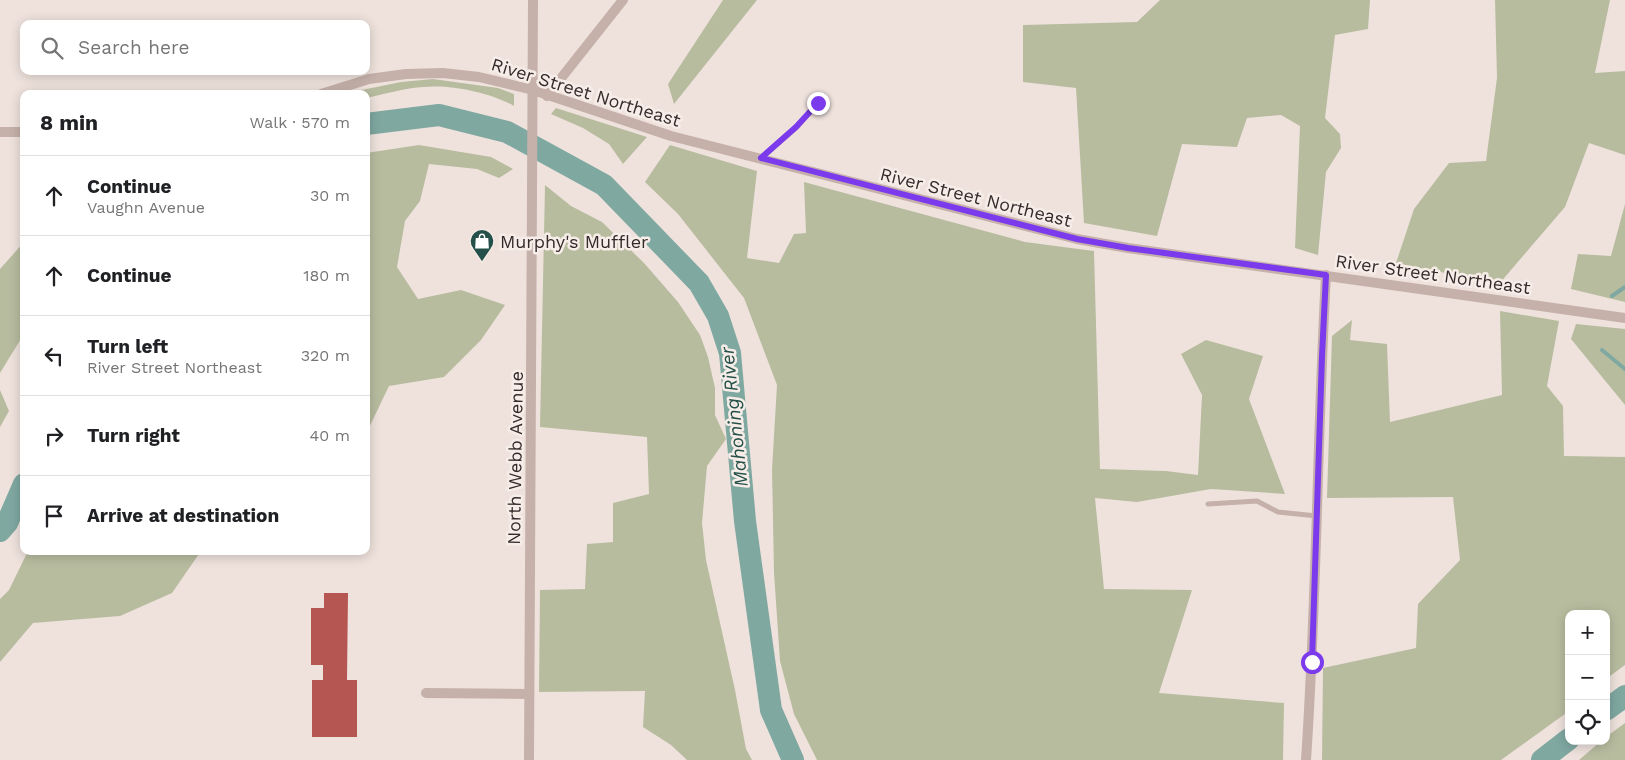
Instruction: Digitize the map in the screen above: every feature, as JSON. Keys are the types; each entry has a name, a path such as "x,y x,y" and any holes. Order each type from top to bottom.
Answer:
{"street":[{"name":"North Webb Avenue","path":"529,760 534,0"},
{"path":"547,96 622,0"},
{"name":"River Street Northeast","path":"334,90 388,76 442,73 479,77 533,90 672,136 1077,239 1137,250 1625,318"},
{"path":"0,132 20,132"},
{"path":"1306,760 1314,609 1326,275"},
{"path":"426,693 529,694"}],"lane":[{"path":"761,158 796,127 818,103"},
{"path":"1208,504 1257,501 1278,512 1317,516"}],"green space":[{"path":"723,0 757,0 674,104 668,84"},
{"path":"1160,0 1370,0 1368,29 1335,35 1325,118 1340,134 1341,148 1326,172 1318,255 1295,248 1300,126 1281,115 1247,118 1237,147 1182,144 1157,236 1084,223 1076,88 1023,82 1023,25 1137,22"},
{"path":"1495,0 1610,0 1595,73 1625,71 1625,155 1589,143 1565,207 1499,284 1396,263 1414,209 1449,163 1486,161 1497,78"},
{"path":"433,79 498,88 514,94 514,106 483,93 458,88 434,86 370,97 370,90 362,90 401,82"},
{"path":"556,108 647,137 623,164 609,144 583,128 551,114"},
{"path":"419,145 491,157 513,169 499,178 477,169 429,164 420,201 405,221 397,267 418,299 461,290 505,305 481,340 444,377 389,386 370,426 370,152"},
{"path":"670,145 757,171 747,258 779,263 794,234 806,233 804,182 1025,242 1094,251 1100,469 1166,471 1198,475 1202,395 1181,354 1206,340 1263,356 1249,399 1285,494 1211,489 1137,502 1095,498 1104,589 1192,590 1159,693 1284,703 1283,760 817,760 794,714 780,661 774,573 772,469 777,385 744,298 678,214 645,182"},
{"path":"545,185 571,206 602,222 644,263 678,302 700,335 708,357 715,388 715,415 726,439 707,466 702,523 706,560 746,749 752,760 687,760 671,745 643,727 645,691 539,692 540,590 585,589 587,544 613,542 613,503 649,494 647,437 540,427"},
{"path":"1625,204 1625,302 1571,289 1578,254 1611,256"},
{"path":"20,246 20,340 0,373 0,269"},
{"path":"1500,311 1559,321 1547,386 1563,406 1564,456 1625,457 1625,665 1610,676 1610,610 1565,610 1565,714 1501,760 1322,760 1323,668 1416,648 1418,604 1460,560 1453,497 1327,498 1332,336 1352,320 1350,340 1387,344 1390,422 1502,395"},
{"path":"1576,324 1625,329 1625,405 1571,339"},
{"path":"0,390 9,411 0,427"},
{"path":"26,555 198,555 172,593 120,616 33,623 0,662 0,599 9,590"},
{"path":"1625,723 1625,760 1579,760 1596,745 1610,745 1610,734"}],"building":[{"path":"324,593 348,593 347,680 357,680 357,737 312,737 312,680 323,680 323,665 311,665 311,608 324,608"}],"waterway":[{"name":"Mahoning River","path":"370,124 439,115 507,132 604,185 699,283 718,316 730,353 745,521 771,710 793,760"},
{"path":"1612,296 1625,287"},
{"path":"1602,350 1625,369"},
{"name":"Mahoning River","path":"0,531 7,523 20,493"},
{"name":"Mahoning River","path":"1610,707 1625,696"},
{"name":"Mahoning River","path":"1542,760 1565,742"}],"place":[{"name":"Murphy's Muffler","path":"482,262"}],"route":[{"path":"818,103 796,127 761,158 1007,223 1077,239 1128,248 1326,275 1312,662"}]}
